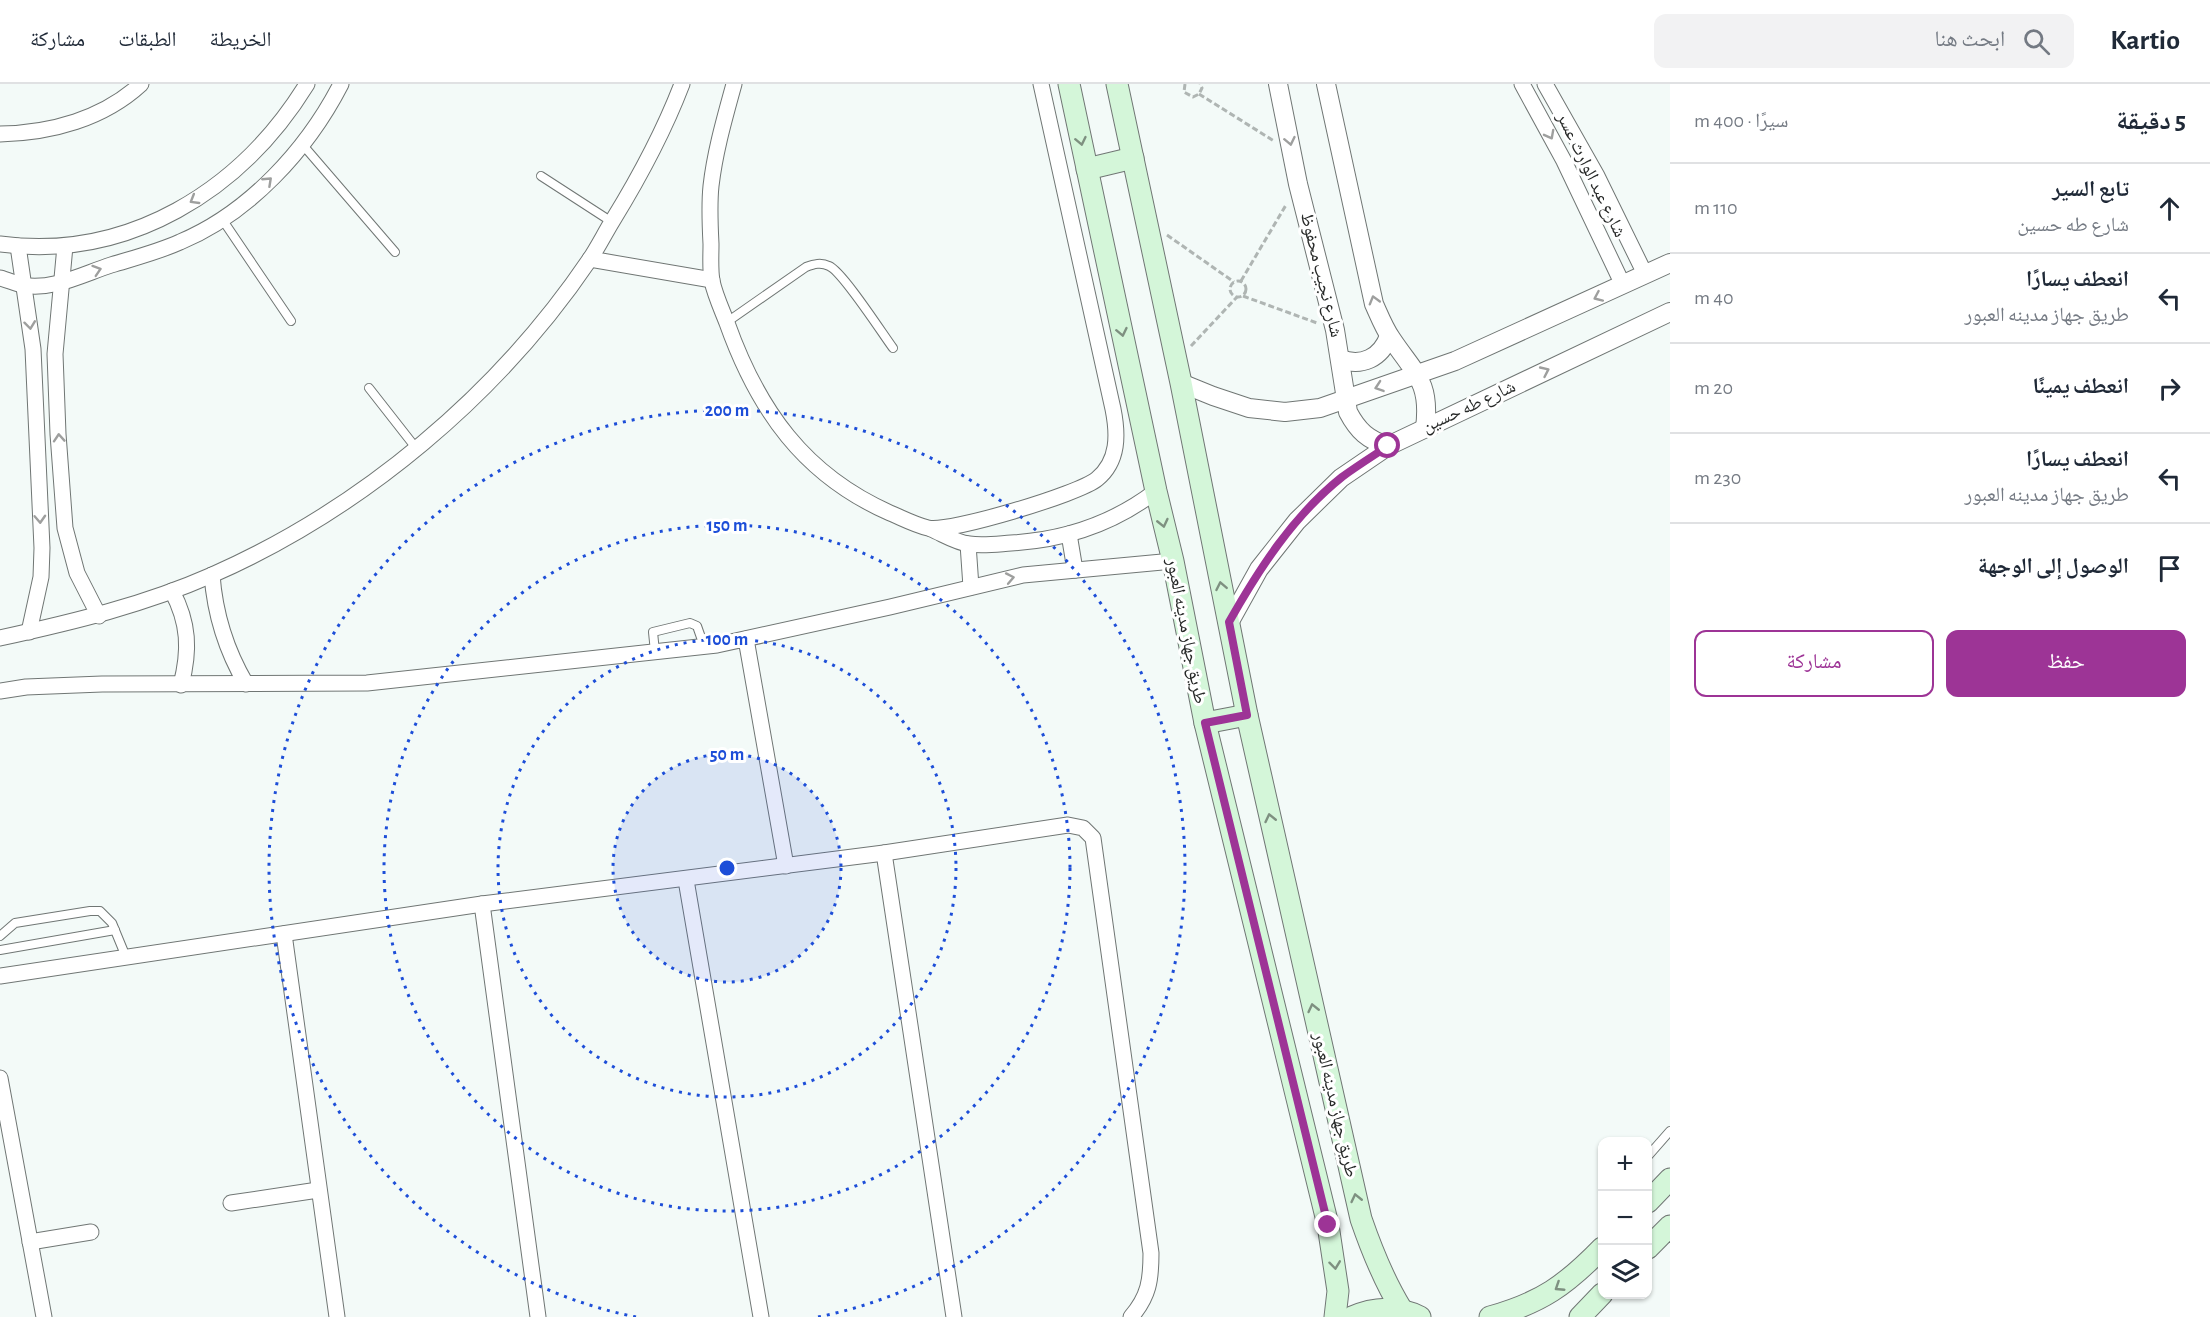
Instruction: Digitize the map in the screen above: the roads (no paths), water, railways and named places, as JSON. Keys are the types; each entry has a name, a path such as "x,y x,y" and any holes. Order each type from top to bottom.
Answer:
{"main road":[{"name":"طريق جهاز مدينه العبور","path":"1069,84 1173,561 1205,723 1328,1225 1338,1291 1335,1317"},
{"name":"طريق جهاز مدينه العبور","path":"1117,84 1179,373 1247,715 1361,1219 1388,1287 1416,1315"},
{"path":"1087,169 1133,158"},
{"path":"1205,723 1247,715"},
{"path":"1652,1197 1670,1179"},
{"path":"1650,1245 1670,1226"},
{"path":"1490,1317 1525,1306 1560,1287 1576,1275 1598,1252"},
{"path":"1580,1317 1598,1298"},
{"path":"1352,1317 1382,1308 1416,1315"}],"street":[{"path":"0,134 22,134 53,129 83,120 110,106 141,84"},
{"path":"0,244 65,246 106,239 170,214 200,197 253,154 296,102 307,84"},
{"path":"0,278 22,285 62,282 182,241 222,219 275,175 321,118 341,84"},
{"path":"0,638 99,616 212,575 266,549 319,519 369,486 416,448 461,409 504,366 543,321 590,259 657,142 682,84"},
{"path":"734,84 711,185 709,211 712,280 740,359 758,394 779,426 805,456 849,492 874,505 968,544 1019,543 1069,534 1115,518 1156,491"},
{"path":"930,529 993,518 1081,488 1097,479 1109,464 1116,446 1117,429 1113,409 1041,84"},
{"name":"شارع نجيب محفوظ","path":"1278,84 1298,184 1335,330 1348,412 1354,425 1364,435 1388,446"},
{"path":"1326,84 1374,304 1389,336 1418,374 1426,400 1425,428"},
{"name":"شارع عبد الوارث عسر","path":"1522,84 1568,169 1623,285"},
{"name":"شارع عبد الوارث عسر","path":"1545,84 1597,176 1645,274"},
{"path":"18,246 33,349 42,549 41,577 29,632"},
{"path":"65,246 55,354 65,528 77,573 99,616"},
{"path":"590,259 712,280"},
{"path":"1179,373 1213,396 1249,408 1285,412 1320,408 1455,361 1670,263"},
{"name":"شارع طه حسين","path":"1229,622 1259,569 1297,520 1341,478 1388,446 1670,312"},
{"path":"1340,359 1355,363 1370,359 1382,350 1389,336"},
{"path":"1069,534 1075,570"},
{"path":"968,544 971,587"},
{"path":"0,691 26,687 102,684 367,683 655,652 746,639 1023,575 1173,561"},
{"path":"212,575 217,614 222,632 236,668 246,684"},
{"path":"172,591 183,614 188,638 181,685"},
{"path":"746,639 786,866"},
{"path":"0,976 482,904 884,854 1068,825 1083,828 1093,838 1151,1253 1150,1280 1141,1305 1131,1317"},
{"path":"884,854 954,1317"},
{"path":"686,880 761,1317"},
{"path":"482,904 538,1317"},
{"path":"284,934 337,1317"},
{"path":"0,1078 44,1317"},
{"path":"231,1203 318,1190"},
{"path":"30,1242 91,1232"}],"lane":[{"path":"302,144 395,252"},
{"path":"541,176 612,222"},
{"path":"222,219 291,321"},
{"path":"727,322 806,267 821,264 829,266 841,276 893,348"},
{"path":"369,388 416,448"},
{"path":"655,652 653,632 690,623 697,626 704,646"},
{"path":"0,936 15,923 100,911 112,923 126,957"},
{"path":"0,950 115,930"},
{"path":"1652,1151 1670,1131"}]}
